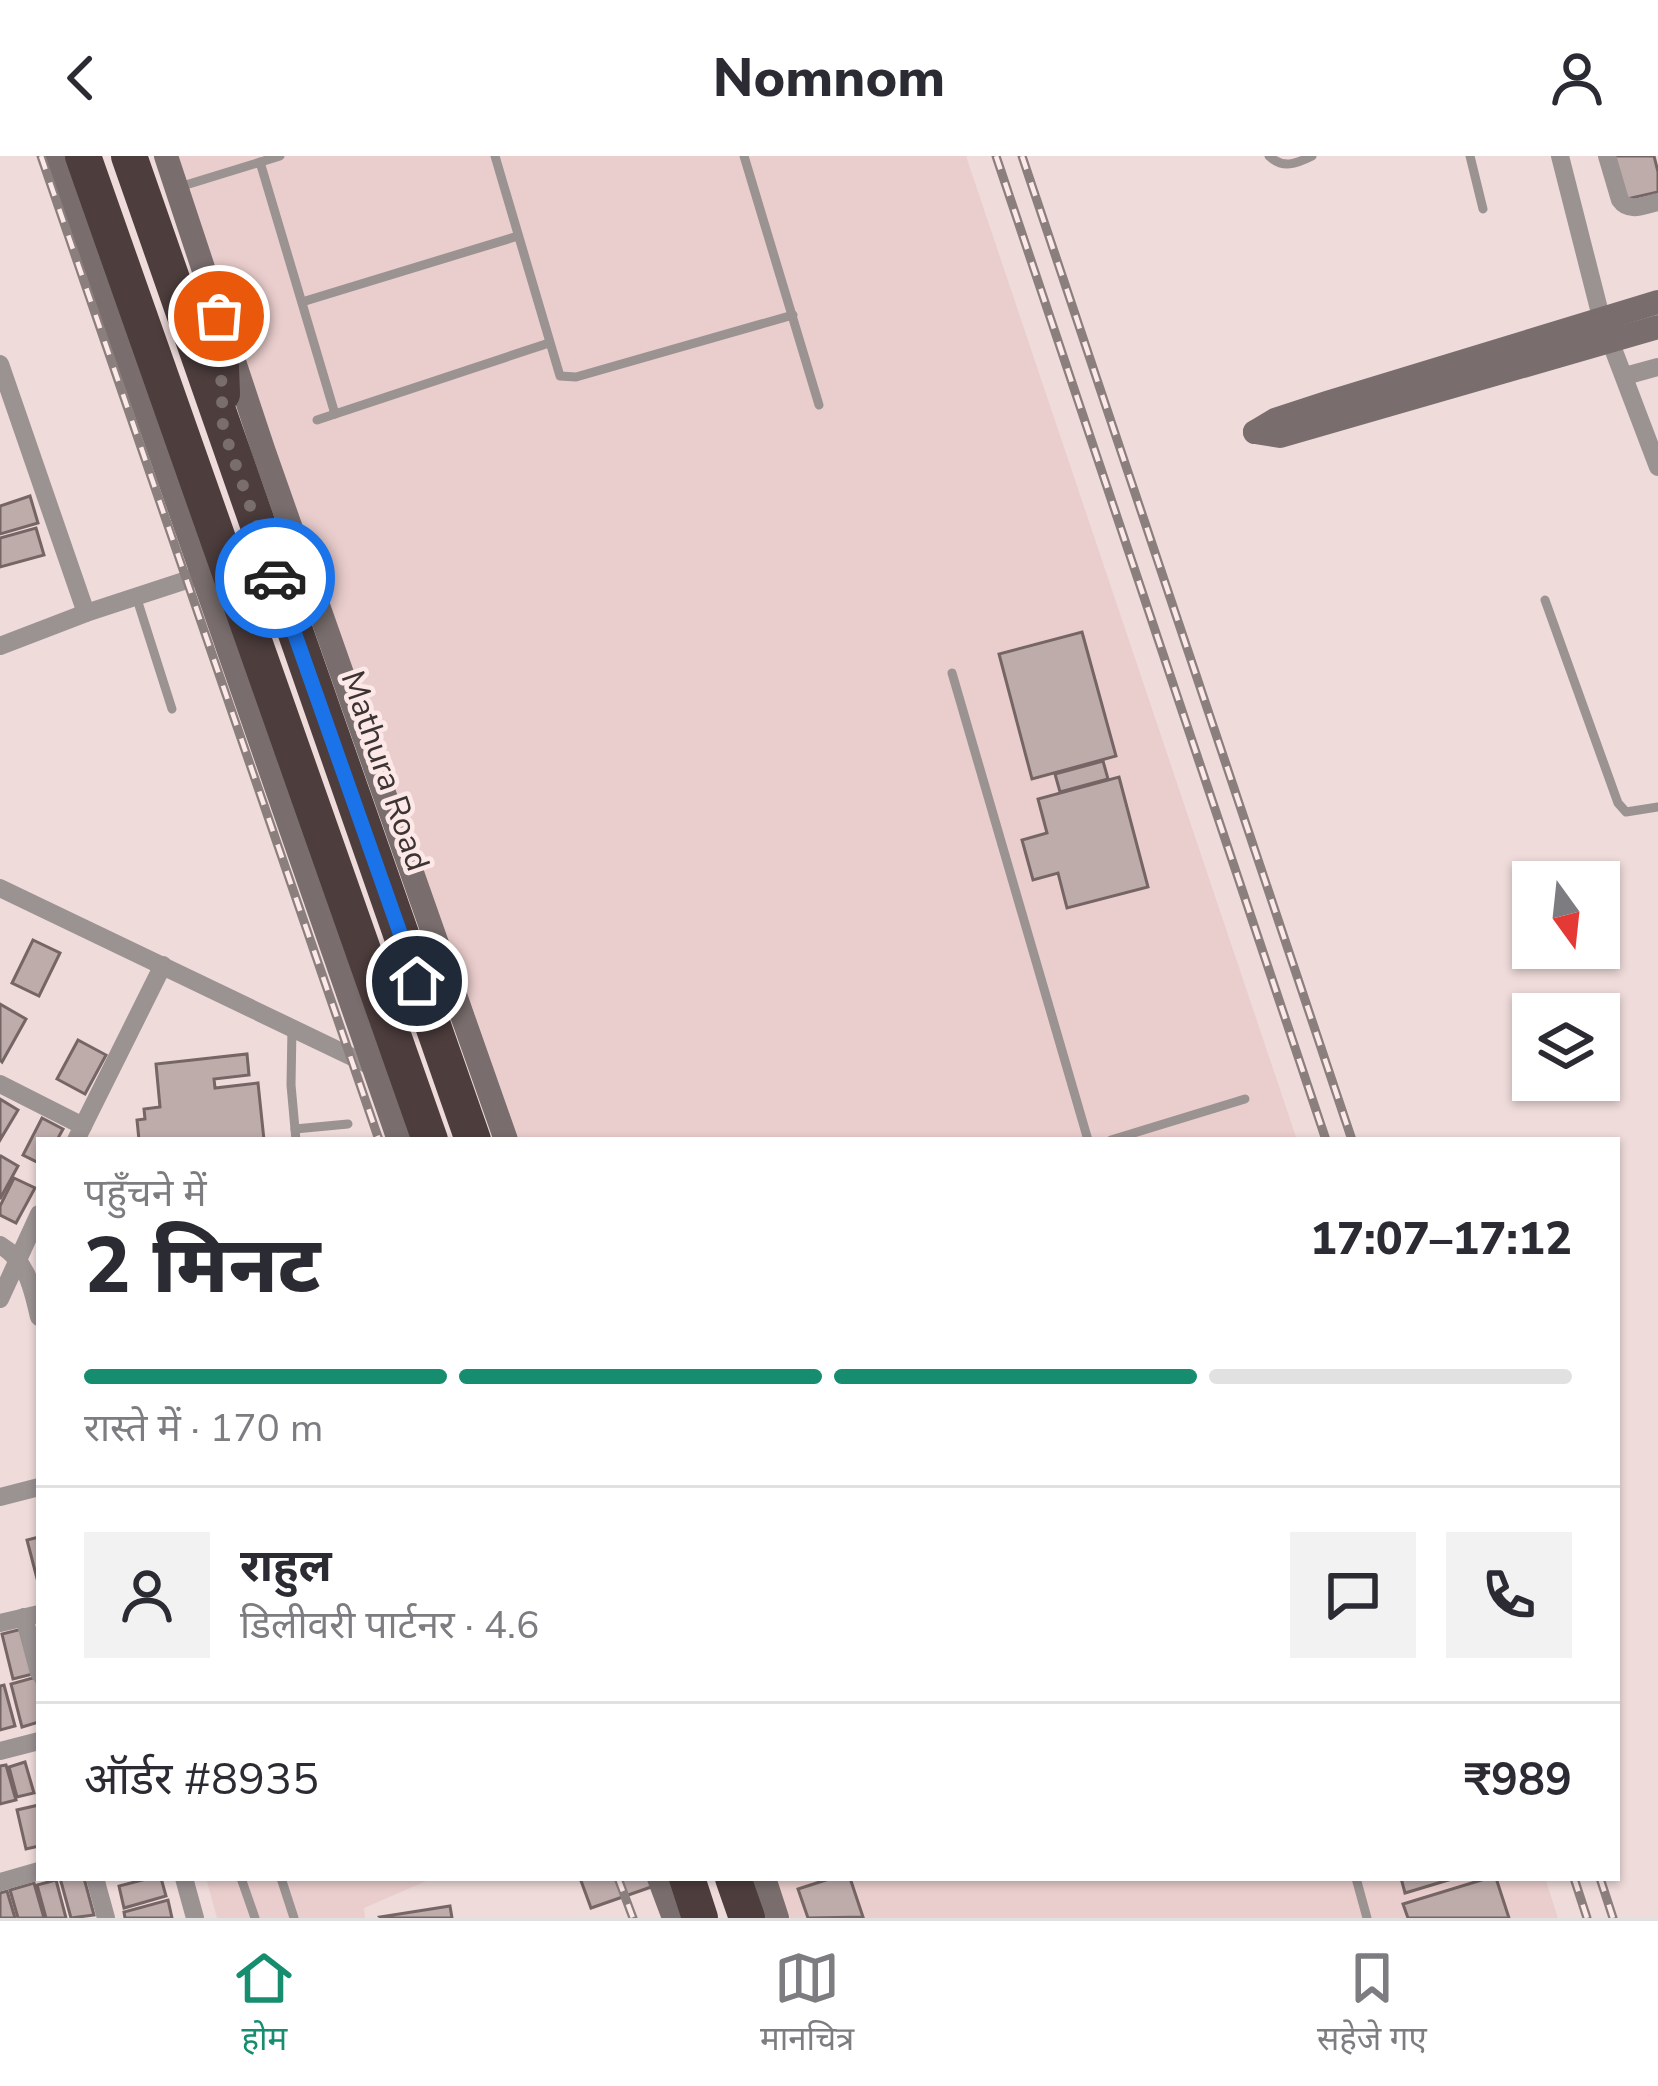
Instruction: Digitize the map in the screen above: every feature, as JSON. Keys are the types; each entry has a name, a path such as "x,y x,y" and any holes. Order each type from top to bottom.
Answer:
{"highway":[{"path":"83,156 429,1137"},
{"name":"Mathura Road","path":"129,156 472,1137"},
{"path":"219,316 223,428"},
{"path":"372,976 400,1137"},
{"path":"688,1881 700,1918"},
{"path":"734,1881 747,1918"}],"main road":[{"path":"57,156 400,1137"},
{"path":"166,156 278,494 505,1137"},
{"path":"1658,302 1605,328 1280,436 1255,432 1292,414 1605,328 1658,327"},
{"path":"660,1881 674,1918"},
{"path":"765,1881 778,1918"}],"street":[{"path":"1560,156 1605,328 1658,467"},
{"path":"1607,156 1624,206 1658,202"},
{"path":"0,364 86,613"},
{"path":"1625,376 1658,368"},
{"path":"0,646 202,574"},
{"path":"0,888 373,1066"},
{"path":"0,1084 79,1133 163,965"},
{"path":"0,1298 36,1220"},
{"path":"0,1245 18,1258 36,1303"},
{"path":"0,1497 36,1488"},
{"path":"0,1624 32,1616 36,1648"},
{"path":"0,1751 36,1742"},
{"path":"0,1882 36,1872"},
{"path":"96,1881 106,1918"},
{"path":"185,1881 195,1918"}],"lane":[{"path":"176,188 280,156"},
{"path":"495,156 560,376 576,377 793,315"},
{"path":"744,156 819,405"},
{"path":"1269,156 1280,164 1298,164 1312,156"},
{"path":"1470,156 1483,208"},
{"path":"260,162 335,414"},
{"path":"302,302 518,236"},
{"path":"316,420 549,343"},
{"path":"136,596 172,709"},
{"path":"1545,600 1618,803 1626,812 1658,807"},
{"path":"952,673 1087,1137"},
{"path":"292,1027 296,1135 348,1124"},
{"path":"1125,1137 1245,1100"},
{"path":"242,1881 255,1918"},
{"path":"282,1881 294,1918"},
{"path":"1357,1881 1366,1918"}],"shaded area":[{"path":"160,156 966,156 1296,1137 500,1137"},
{"path":"207,1881 426,1881 364,1908 365,1918 217,1918"},
{"path":"759,1881 1546,1881 1558,1918 772,1918"}],"building":[{"path":"1612,156 1654,156 1658,192 1623,200"},
{"path":"30,496 38,523 0,534 0,506"},
{"path":"36,528 44,555 0,567 0,538"},
{"path":"1082,632 1116,756 1032,779 999,654"},
{"path":"1103,761 1108,779 1060,792 1055,774"},
{"path":"1119,777 1148,887 1067,908 1058,873 1033,880 1022,840 1047,833 1038,799"},
{"path":"33,940 60,953 39,996 12,983"},
{"path":"0,1004 26,1019 2,1062 0,1060"},
{"path":"78,1040 106,1055 85,1094 57,1079"},
{"path":"247,1054 249,1075 214,1079 215,1088 258,1083 264,1137 139,1137 137,1120 145,1119 144,1109 160,1107 156,1064"},
{"path":"0,1099 18,1110 0,1140"},
{"path":"42,1118 63,1129 59,1137 36,1137 36,1162 23,1155"},
{"path":"0,1157 18,1166 0,1199"},
{"path":"14,1178 35,1188 16,1223 0,1215"},
{"path":"36,1538 36,1574 27,1540"},
{"path":"26,1628 36,1673 13,1679 2,1634"},
{"path":"36,1677 36,1723 22,1727 11,1684"},
{"path":"4,1685 15,1726 0,1730 0,1686"},
{"path":"25,1762 34,1793 17,1797 9,1767"},
{"path":"6,1765 16,1800 0,1804 0,1766"},
{"path":"36,1806 36,1847 26,1849 17,1810"},
{"path":"56,1881 66,1918 46,1918 37,1885"},
{"path":"61,1881 85,1881 94,1915 71,1918"},
{"path":"162,1881 166,1896 124,1908 119,1886"},
{"path":"581,1881 652,1881 654,1886 591,1908"},
{"path":"823,1881 851,1881 863,1917 808,1918 798,1889"},
{"path":"1402,1881 1445,1881 1405,1893"},
{"path":"1478,1881 1497,1881 1509,1918 1408,1918 1403,1904"},
{"path":"34,1883 44,1918 18,1918 10,1890"},
{"path":"7,1891 15,1918 0,1918 0,1893"},
{"path":"168,1900 172,1918 125,1918 124,1912"},
{"path":"450,1906 452,1918 380,1917"}],"railway":[{"path":"41,156 378,1137"},
{"path":"996,156 1325,1137"},
{"path":"1022,156 1351,1137"},
{"path":"619,1881 633,1918"},
{"path":"1575,1881 1587,1918"},
{"path":"1601,1881 1613,1918"}],"way so far":[{"path":"219,316 223,428 275,578"}],"route":[{"path":"275,578 417,981"}]}
